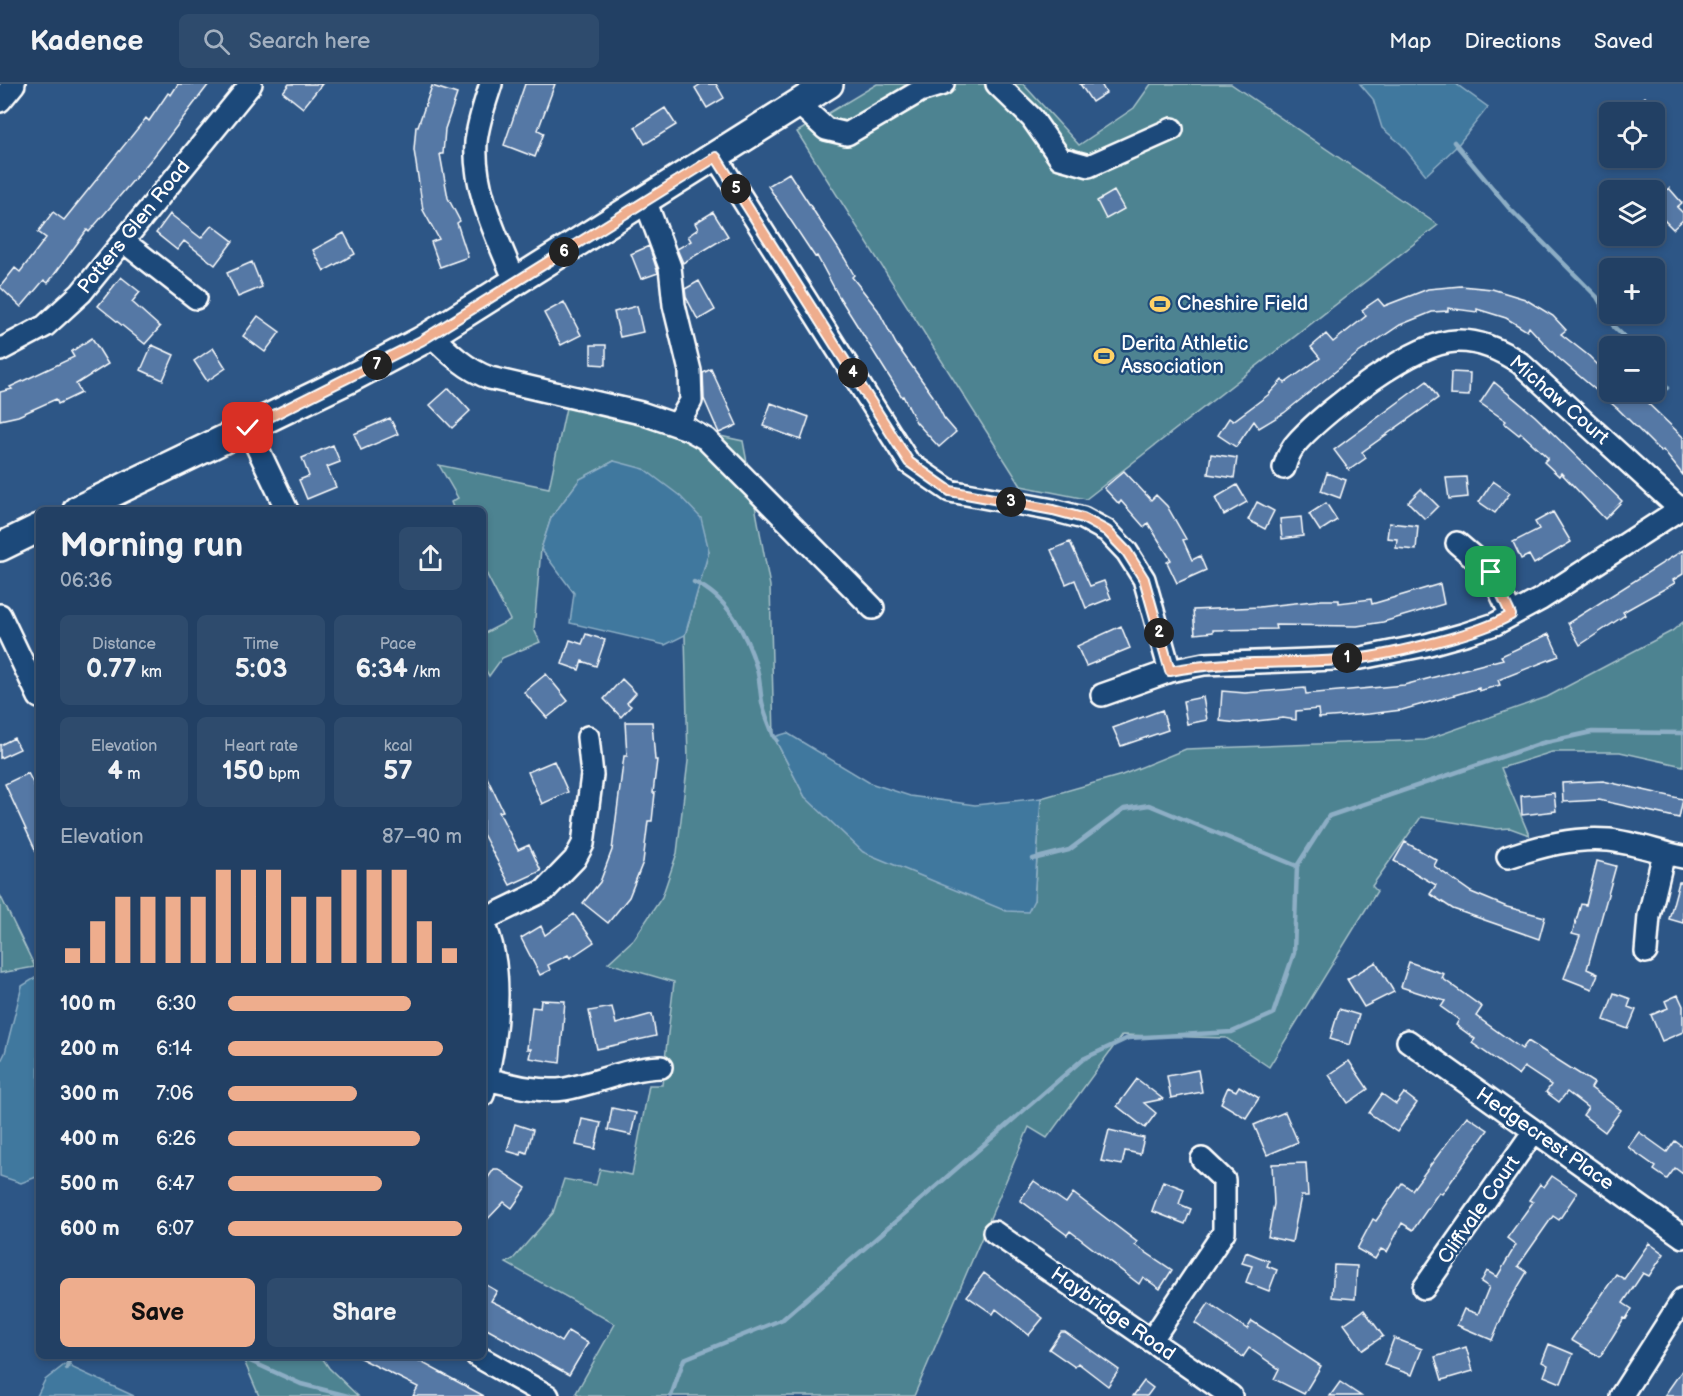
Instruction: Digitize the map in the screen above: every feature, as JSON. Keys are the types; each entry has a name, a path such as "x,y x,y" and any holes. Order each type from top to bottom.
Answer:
{"main road":[{"path":"83,507 349,380 431,335 829,84"},
{"path":"0,547 36,529"}],"street":[{"path":"0,101 14,84"},
{"name":"Potters Glen Road","path":"0,350 45,326 63,312 251,84"},
{"path":"491,84 478,130 477,169 483,196 516,283"},
{"path":"799,104 826,129 847,134 920,91 943,84"},
{"path":"997,84 1032,118 1060,158 1089,166 1172,129"},
{"path":"716,157 909,462 950,491 1053,510 1083,518 1107,531 1127,552 1144,579 1170,671"},
{"path":"645,200 670,267 674,305 690,371 691,401 677,425"},
{"path":"123,241 196,298"},
{"path":"431,335 447,351 479,374 641,413 677,425 706,439 719,449 873,608"},
{"name":"Michaw Court","path":"1284,468 1288,455 1298,441 1332,411 1404,359 1430,345 1456,341 1482,344 1502,351 1520,363 1682,508"},
{"path":"248,428 286,507"},
{"path":"1102,695 1170,671 1204,664 1361,658 1426,645 1495,624 1626,546 1682,508"},
{"path":"1457,543 1491,572 1511,615"},
{"path":"0,615 36,691"},
{"path":"486,920 545,890 575,859 583,844 592,775 588,737"},
{"path":"1508,857 1543,846 1592,840 1611,840 1673,855 1649,916 1646,952"},
{"path":"486,928 491,939 498,1000 486,1080"},
{"name":"Hedgecrest Place","path":"1408,1041 1683,1237"},
{"path":"486,1087 564,1089 640,1068 661,1067"},
{"name":"Cliffvale Court","path":"1424,1288 1534,1131"},
{"path":"1151,1341 1224,1232 1224,1180 1202,1159"},
{"name":"Haybridge Road","path":"994,1232 1231,1396"},
{"path":"1621,1396 1683,1299"},
{"path":"482,1359 548,1396"}],"green space":[{"name":"Derita Athletic Association","path":"877,84 1023,84 1079,145 1134,108 1151,84 1231,84 1438,225 1086,499 1021,486 797,132"},
{"path":"567,403 743,441 770,586 774,737 805,797 1034,900 1041,798 1122,775 1186,749 1425,740 1547,697 1672,631 1683,622 1683,766 1620,752 1552,752 1501,768 1529,835 1510,828 1497,829 1421,817 1372,886 1377,891 1269,1067 1226,1038 1122,1035 1047,1138 1029,1127 914,1396 581,1396 576,1393 615,1324 506,1263 513,1259 553,1213 564,1179 596,1185 600,1169 632,1175 649,1085 662,1085 674,982 608,963 634,939 662,897 677,853 688,761 685,635 709,551 614,461 580,479 551,518 541,549 534,629 540,642 502,658 489,676 486,670 486,632 510,620 486,573 486,507 453,507 451,502 458,498 439,465 549,488"},
{"path":"0,895 35,967 0,973"},
{"path":"243,1359 323,1359 329,1368 358,1396 259,1396"}],"water":[{"path":"1360,84 1456,84 1488,107 1457,146 1426,175 1401,144 1382,128 1373,99"},
{"path":"614,461 644,469 680,496 701,518 709,551 685,635 665,645 570,623 574,593 541,549 551,518 580,479"},
{"path":"787,733 870,783 910,796 975,805 1041,798 1034,900 1028,912 1006,911 863,852 805,797 774,737"},
{"path":"36,977 36,1177 21,1183 0,1176 0,1063 5,1053 22,986"},
{"path":"68,1362 73,1368 134,1396 37,1396 45,1380"}],"building":[{"path":"178,84 209,84 154,156 89,232 87,230 48,283 44,280 21,307 0,287 15,268 20,272 46,238 38,232 53,212 64,220 146,118 149,121 168,93 171,95"},
{"path":"289,84 322,84 303,108 283,92"},
{"path":"525,84 555,84 538,130 544,133 535,157 504,145"},
{"path":"701,84 716,84 724,98 707,108 695,88"},
{"path":"1080,84 1101,84 1106,93 1092,102"},
{"path":"432,86 457,94 445,129 443,154 440,154 448,198 460,221 457,223 468,257 440,267 431,242 439,239 423,210 414,150 416,126 418,126"},
{"path":"1645,97 1650,102 1639,102"},
{"path":"665,108 676,125 645,144 635,127"},
{"path":"789,173 845,259 854,275 852,277 878,310 896,344 933,396 944,418 956,432 939,447 916,422 903,396 838,295 817,256 815,257 768,186"},
{"path":"1669,188 1682,203 1677,207 1683,213 1683,220 1673,229 1665,221 1665,191"},
{"path":"1114,191 1124,209 1106,219 1097,201"},
{"path":"713,212 728,236 683,263 677,249 691,241 688,236 698,229 695,223"},
{"path":"170,214 201,238 212,225 233,241 215,265 184,241 177,250 156,233"},
{"path":"344,233 355,254 324,271 313,250"},
{"path":"649,246 658,273 641,279 631,254"},
{"path":"252,262 262,287 238,297 227,273"},
{"path":"121,277 140,292 132,302 160,327 145,344 98,306"},
{"path":"699,281 715,310 698,320 686,297 685,289"},
{"path":"1461,286 1492,289 1525,299 1553,316 1566,330 1561,334 1599,366 1599,393 1556,356 1529,327 1527,331 1506,318 1477,309 1477,312 1448,308 1448,311 1432,312 1400,325 1357,354 1284,413 1259,428 1254,421 1236,447 1218,435 1229,418 1233,421 1268,395 1282,380 1285,383 1320,358 1311,347 1326,334 1333,342 1366,316 1362,310 1378,299 1384,306 1428,289"},
{"path":"564,302 581,335 561,345 544,313"},
{"path":"637,306 643,332 620,337 614,312"},
{"path":"258,316 280,332 265,352 243,336"},
{"path":"92,338 108,364 76,384 81,393 58,404 56,399 18,416 0,420 0,392 12,389 10,387 74,357 71,352"},
{"path":"152,345 174,355 163,380 141,370"},
{"path":"591,345 606,345 606,365 591,364"},
{"path":"213,348 226,368 207,381 194,361"},
{"path":"711,369 737,425 719,433 704,399 703,373"},
{"path":"1451,372 1470,373 1469,396 1450,395"},
{"path":"1427,381 1438,398 1362,452 1366,458 1349,470 1334,450"},
{"path":"1494,382 1535,416 1622,501 1605,519 1561,473 1559,476 1544,462 1548,458 1521,433 1519,435 1504,423 1506,421 1480,403"},
{"path":"449,388 470,411 452,428 430,405"},
{"path":"1610,402 1646,402 1683,437 1683,475 1663,450 1661,452"},
{"path":"771,403 809,417 801,440 763,426"},
{"path":"390,418 398,434 361,450 354,434"},
{"path":"333,445 340,462 327,467 336,487 307,499 299,480 309,476 302,458"},
{"path":"1211,454 1237,458 1234,478 1208,474"},
{"path":"1124,471 1151,500 1156,495 1167,506 1186,539 1183,540 1192,560 1200,556 1206,570 1177,583 1167,562 1171,560 1148,523 1144,527 1121,501 1119,504 1104,488"},
{"path":"1327,473 1346,480 1340,498 1321,491"},
{"path":"1466,477 1468,497 1449,499 1446,478"},
{"path":"1493,481 1510,493 1495,513 1479,502"},
{"path":"1237,485 1247,502 1224,515 1215,498"},
{"path":"1421,489 1438,506 1425,519 1408,502"},
{"path":"1257,502 1274,511 1265,529 1248,520"},
{"path":"1326,503 1337,520 1320,531 1309,514"},
{"path":"1553,512 1571,542 1534,564 1529,555 1521,559 1513,542 1539,529 1535,522"},
{"path":"1301,517 1303,536 1282,539 1280,519"},
{"path":"1389,523 1418,526 1416,550 1396,548 1397,539 1387,538"},
{"path":"1070,542 1090,586 1104,581 1111,598 1086,608 1075,580 1066,584 1051,550"},
{"path":"1683,550 1683,574 1673,580 1675,583 1623,612 1625,615 1580,645 1568,623"},
{"path":"1440,584 1444,604 1383,622 1357,626 1275,625 1276,629 1213,630 1213,632 1195,634 1193,610 1259,607 1322,600 1339,600 1339,603 1371,599 1372,604"},
{"path":"1121,626 1130,648 1086,666 1077,646"},
{"path":"586,634 605,640 596,666 582,661 579,670 562,664 570,640 582,644"},
{"path":"1549,634 1559,656 1498,680 1500,685 1479,691 1479,688 1402,710 1369,714 1319,718 1318,709 1296,711 1296,720 1283,718 1238,723 1220,721 1222,691 1245,693 1305,688 1306,694 1404,685 1503,659 1501,656"},
{"path":"546,674 568,701 547,718 524,692"},
{"path":"622,679 636,693 627,703 631,706 621,717 604,699"},
{"path":"1203,697 1207,720 1187,724 1183,701"},
{"path":"1162,710 1168,730 1121,746 1113,728"},
{"path":"625,722 652,722 655,760 657,760 653,793 655,793 652,821 648,821 643,862 629,897 608,923 583,903 600,882 612,850 624,756 627,756"},
{"path":"14,738 20,749 0,758 0,745"},
{"path":"554,761 568,792 542,804 528,772"},
{"path":"28,773 36,789 36,851 5,784"},
{"path":"486,775 503,811 499,812 518,850 529,845 541,871 510,885 486,840"},
{"path":"1603,781 1683,799 1679,818 1599,800 1563,802 1562,783"},
{"path":"1554,793 1556,811 1522,815 1521,796"},
{"path":"1405,842 1437,860 1434,866 1471,892 1507,907 1545,917 1539,939 1453,909 1430,894 1436,885 1394,861"},
{"path":"1597,861 1616,866 1587,969 1598,974 1592,989 1564,978 1580,936 1572,934 1581,904 1586,905"},
{"path":"1679,882 1683,882 1683,923 1669,919"},
{"path":"574,914 594,942 570,958 568,955 548,965 550,970 540,975 521,938 541,926 545,935"},
{"path":"1376,962 1394,992 1364,1007 1347,979"},
{"path":"1409,962 1444,974 1442,978 1482,1007 1476,1016 1522,1049 1528,1041 1594,1083 1591,1088 1621,1110 1605,1132 1583,1115 1588,1108 1567,1092 1559,1102 1546,1092 1551,1085 1524,1067 1518,1075 1472,1043 1475,1039 1456,1025 1459,1020 1441,1007 1445,1001 1401,987"},
{"path":"1614,993 1631,999 1628,1007 1636,1010 1628,1029 1604,1020"},
{"path":"1678,995 1683,1006 1683,1032 1662,1041 1651,1015 1668,1008 1665,1001"},
{"path":"541,1000 565,1001 560,1063 529,1058 531,1049 527,1049 532,1007 540,1008"},
{"path":"612,1007 616,1024 652,1014 656,1036 597,1049 589,1011"},
{"path":"1339,1009 1359,1015 1350,1045 1330,1039"},
{"path":"1349,1061 1368,1089 1348,1103 1329,1075"},
{"path":"1198,1070 1202,1092 1171,1098 1167,1076"},
{"path":"1137,1079 1163,1099 1144,1103 1156,1113 1145,1128 1117,1106"},
{"path":"1239,1086 1259,1098 1246,1118 1221,1103 1228,1087 1236,1091"},
{"path":"1404,1093 1417,1103 1397,1132 1369,1113 1382,1094 1396,1104"},
{"path":"612,1108 636,1113 631,1135 608,1130"},
{"path":"1285,1112 1298,1142 1267,1155 1254,1125"},
{"path":"1467,1116 1488,1130 1442,1194 1439,1192 1413,1230 1402,1223 1387,1252 1381,1249 1375,1259 1357,1249 1373,1219 1376,1221 1402,1183 1412,1190"},
{"path":"582,1119 601,1123 595,1149 576,1145"},
{"path":"515,1124 533,1130 527,1153 522,1151 521,1155 507,1151"},
{"path":"1109,1130 1144,1138 1140,1154 1125,1151 1122,1165 1101,1161"},
{"path":"1639,1132 1667,1152 1675,1141 1683,1147 1683,1174 1675,1168 1667,1179 1654,1170 1656,1167 1628,1147"},
{"path":"1306,1163 1308,1196 1301,1196 1292,1242 1268,1237 1274,1204 1272,1164"},
{"path":"494,1169 498,1169 526,1188 512,1208 504,1202 486,1221 486,1181"},
{"path":"1552,1176 1577,1193 1559,1220 1553,1216 1518,1266 1527,1272 1507,1305 1492,1340 1457,1325 1464,1309 1478,1314 1489,1287 1481,1282 1487,1271 1497,1277 1516,1245 1507,1238 1533,1202 1529,1200 1540,1184 1544,1187"},
{"path":"1034,1181 1066,1203 1073,1193 1137,1242 1135,1245 1172,1270 1160,1289 1143,1277 1139,1284 1070,1231 1067,1235 1020,1200"},
{"path":"1163,1181 1184,1189 1179,1204 1191,1209 1185,1224 1152,1211"},
{"path":"1649,1243 1664,1254 1649,1276 1643,1273 1623,1303 1632,1309 1600,1357 1571,1340 1616,1274 1624,1279"},
{"path":"1246,1252 1269,1261 1267,1266 1277,1270 1269,1291 1246,1282 1252,1266 1242,1263"},
{"path":"1334,1265 1357,1266 1355,1299 1332,1297"},
{"path":"984,1273 1043,1318 1029,1335 996,1309 993,1314 967,1296"},
{"path":"486,1285 497,1291 491,1301 522,1316 561,1342 568,1331 588,1343 569,1375 486,1329"},
{"path":"1209,1303 1247,1329 1252,1321 1321,1366 1304,1394 1274,1379 1279,1369 1249,1348 1243,1357 1195,1323"},
{"path":"1364,1310 1383,1336 1363,1350 1344,1324"},
{"path":"1061,1332 1065,1332 1119,1370 1108,1386 1078,1363 1075,1367 1049,1349"},
{"path":"1394,1338 1422,1349 1412,1375 1384,1365"},
{"path":"1549,1344 1573,1354 1561,1383 1544,1376 1548,1365 1542,1362"},
{"path":"1466,1347 1473,1371 1442,1380 1435,1357"},
{"path":"362,1359 420,1359 419,1361 484,1396 413,1396 418,1387"},
{"path":"1683,1369 1683,1396 1664,1396"},
{"path":"1144,1381 1153,1388 1147,1396 1133,1396"},
{"path":"1340,1382 1361,1396 1330,1396"}],"waterway":[{"path":"1454,142 1509,208 1597,297 1614,327 1623,336"},
{"path":"694,582 717,597 742,630 757,669 764,710 777,740"},
{"path":"671,1396 684,1359 783,1319 1083,1059 1128,1038 1232,1032 1273,1014 1294,953 1297,866 1329,816 1542,743 1592,732 1683,733"},
{"path":"1033,859 1069,850 1124,809 1149,805 1297,866"},
{"path":"67,1368 69,1359"},
{"path":"246,1359 301,1384 348,1396"}],"place":[{"name":"Cheshire Field","path":"1160,304"},
{"name":"Derita Athletic Association","path":"1104,356"}],"route":[{"path":"248,428 349,380 421,341 716,157 909,462 950,491 1053,510 1083,518 1107,531 1127,552 1144,579 1170,671 1204,664 1361,658 1426,645 1465,634 1495,624 1511,615 1491,572"}]}
